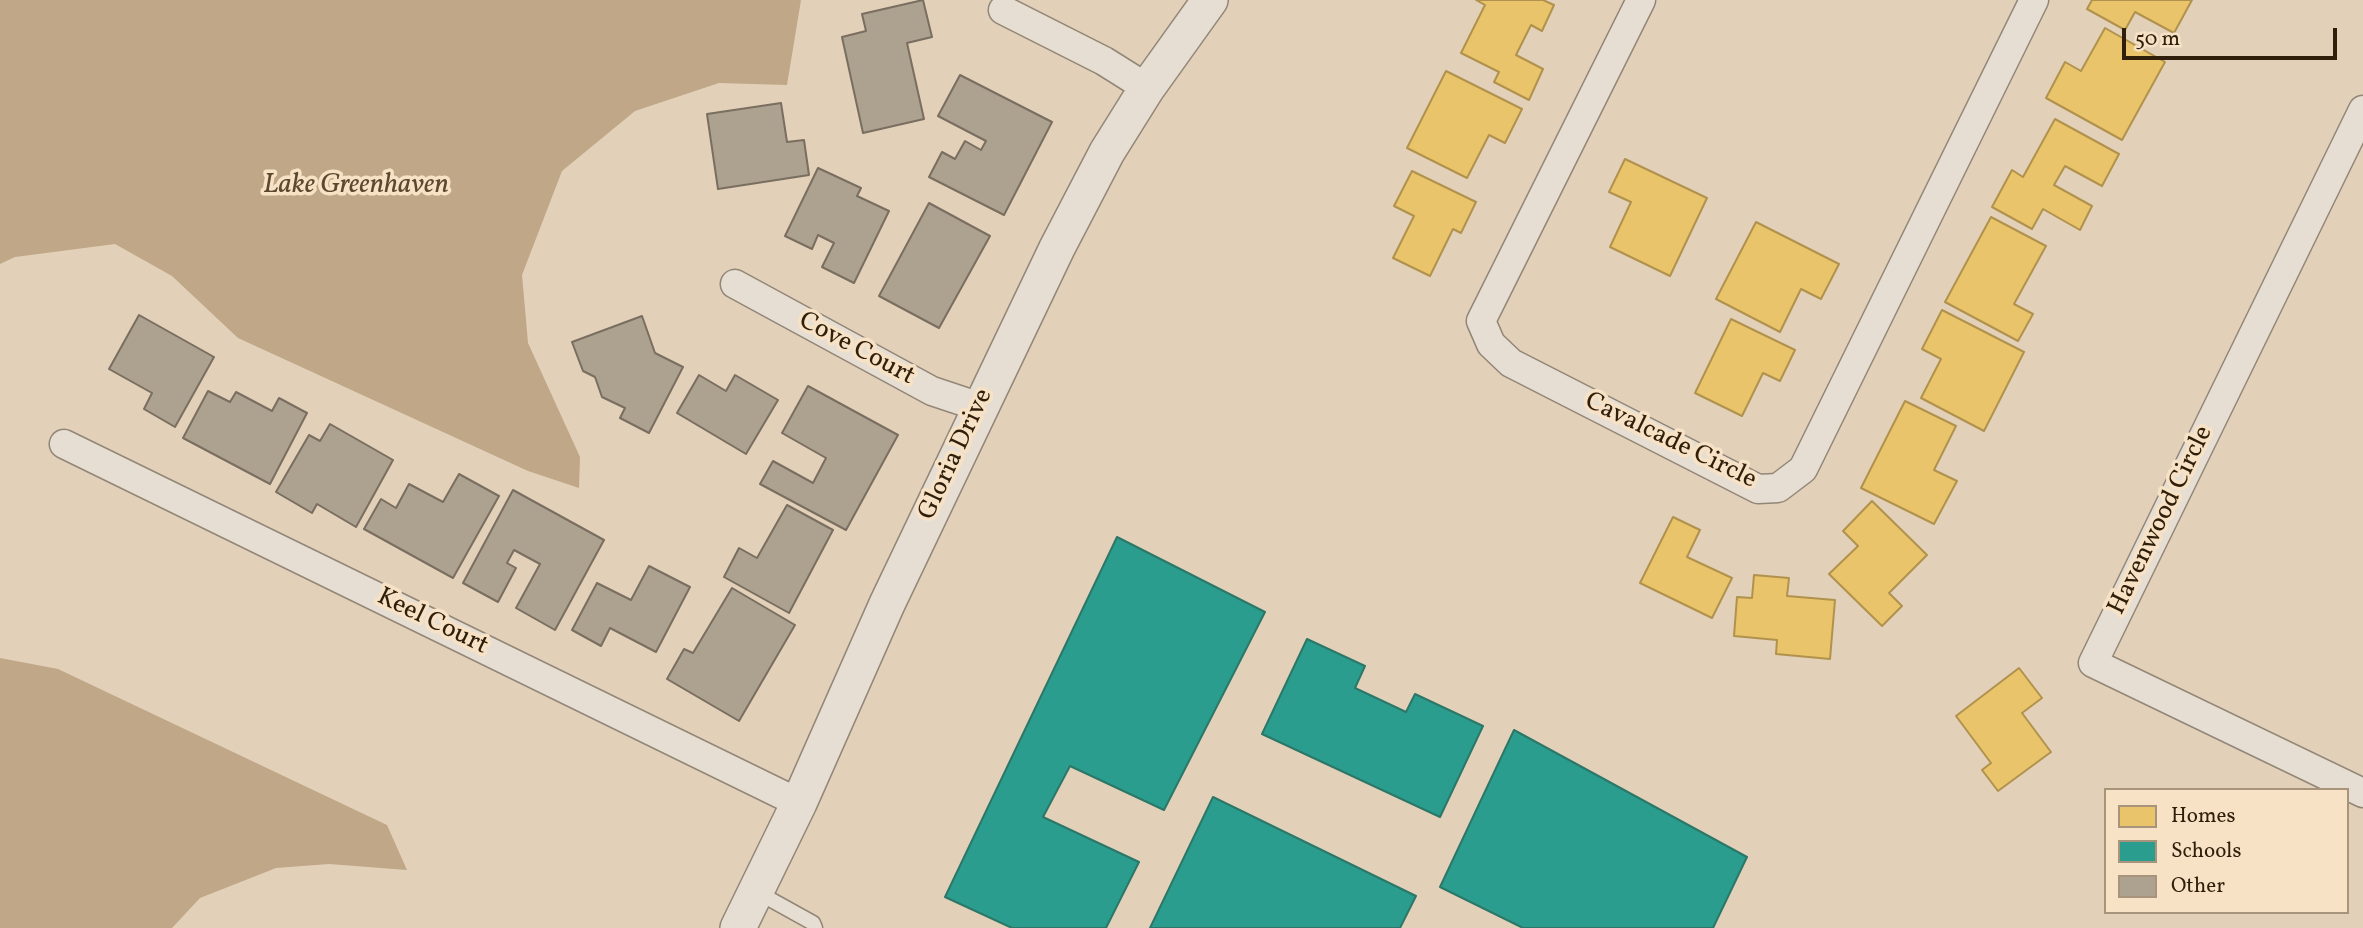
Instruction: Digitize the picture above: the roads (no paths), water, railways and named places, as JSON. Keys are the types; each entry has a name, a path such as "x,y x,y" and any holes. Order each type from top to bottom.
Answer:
{"street":[{"name":"Gloria Drive","path":"738,928 799,803 887,604 1057,248 1095,176 1147,88 1210,0"},
{"name":"Cavalcade Circle","path":"1641,0 1481,321 1491,344 1511,363 1758,489 1778,488 1803,469 2034,0"},
{"path":"1003,10 1104,61 1147,88"},
{"name":"Havenwood Circle","path":"2363,110 2093,663 2363,793"},
{"name":"Cove Court","path":"735,284 932,391 980,407"},
{"name":"Keel Court","path":"64,444 799,803"}],"lane":[{"path":"757,892 813,923 815,928"}],"water":[{"name":"Lake Greenhaven","path":"0,0 801,0 787,85 719,83 635,111 562,171 522,275 528,343 580,457 579,488 528,471 238,338 172,276 115,244 15,257 0,264"},
{"path":"0,658 58,669 387,825 407,870 329,864 276,868 200,898 172,928 0,928"}]}
